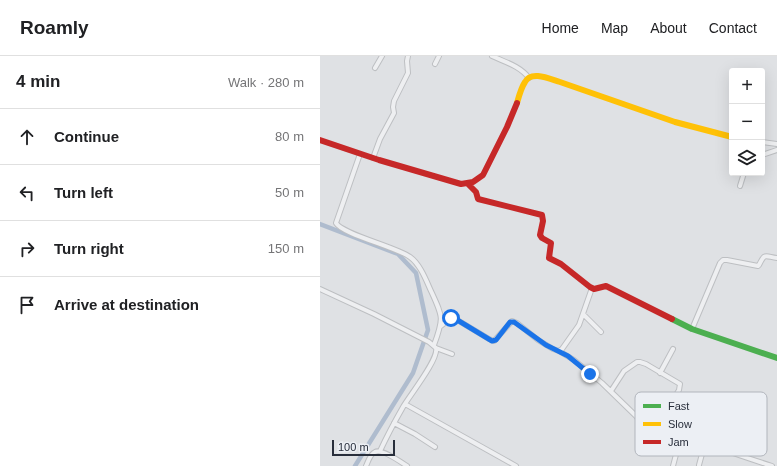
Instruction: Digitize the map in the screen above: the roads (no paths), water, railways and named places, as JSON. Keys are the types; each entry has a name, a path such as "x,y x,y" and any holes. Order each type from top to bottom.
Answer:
{"street":[{"path":"375,68 382,56"},
{"path":"373,158 380,139 394,113 394,101 408,73 408,56"},
{"path":"435,64 439,56"},
{"path":"492,56 524,71 529,78"},
{"path":"320,140 373,158 461,184 468,184 477,181 483,174 507,127 525,81 536,76 546,78 699,130 729,136"},
{"path":"765,142 777,144"},
{"path":"765,154 777,150"},
{"path":"360,154 337,219 337,226 388,246 411,258 423,275 441,314 441,326 435,346 437,352 430,366 404,404 380,451"},
{"path":"740,186 743,176"},
{"path":"468,184 476,192 478,199 542,216 543,220 540,235 542,238 551,243 549,258 561,264 592,288"},
{"path":"692,329 720,263 723,260 758,266 764,257 777,258"},
{"path":"592,288 604,285 613,288 692,329 777,358"},
{"path":"559,351 577,329 584,314 592,288"},
{"path":"320,289 452,354"},
{"path":"584,314 601,332"},
{"path":"441,326 451,318 454,318 494,341 512,321 546,345 574,360 611,391 635,415"},
{"path":"660,372 672,349"},
{"path":"611,391 624,371 637,362 642,362 680,384 678,392"},
{"path":"404,404 516,466"},
{"path":"394,423 435,446"},
{"path":"366,466 373,453 380,451 407,466"},
{"path":"673,466 676,456"},
{"path":"699,465 701,456"},
{"path":"745,456 772,466"}],"waterway":[{"path":"320,224 398,254 416,273 428,330 413,373 355,466"}]}
